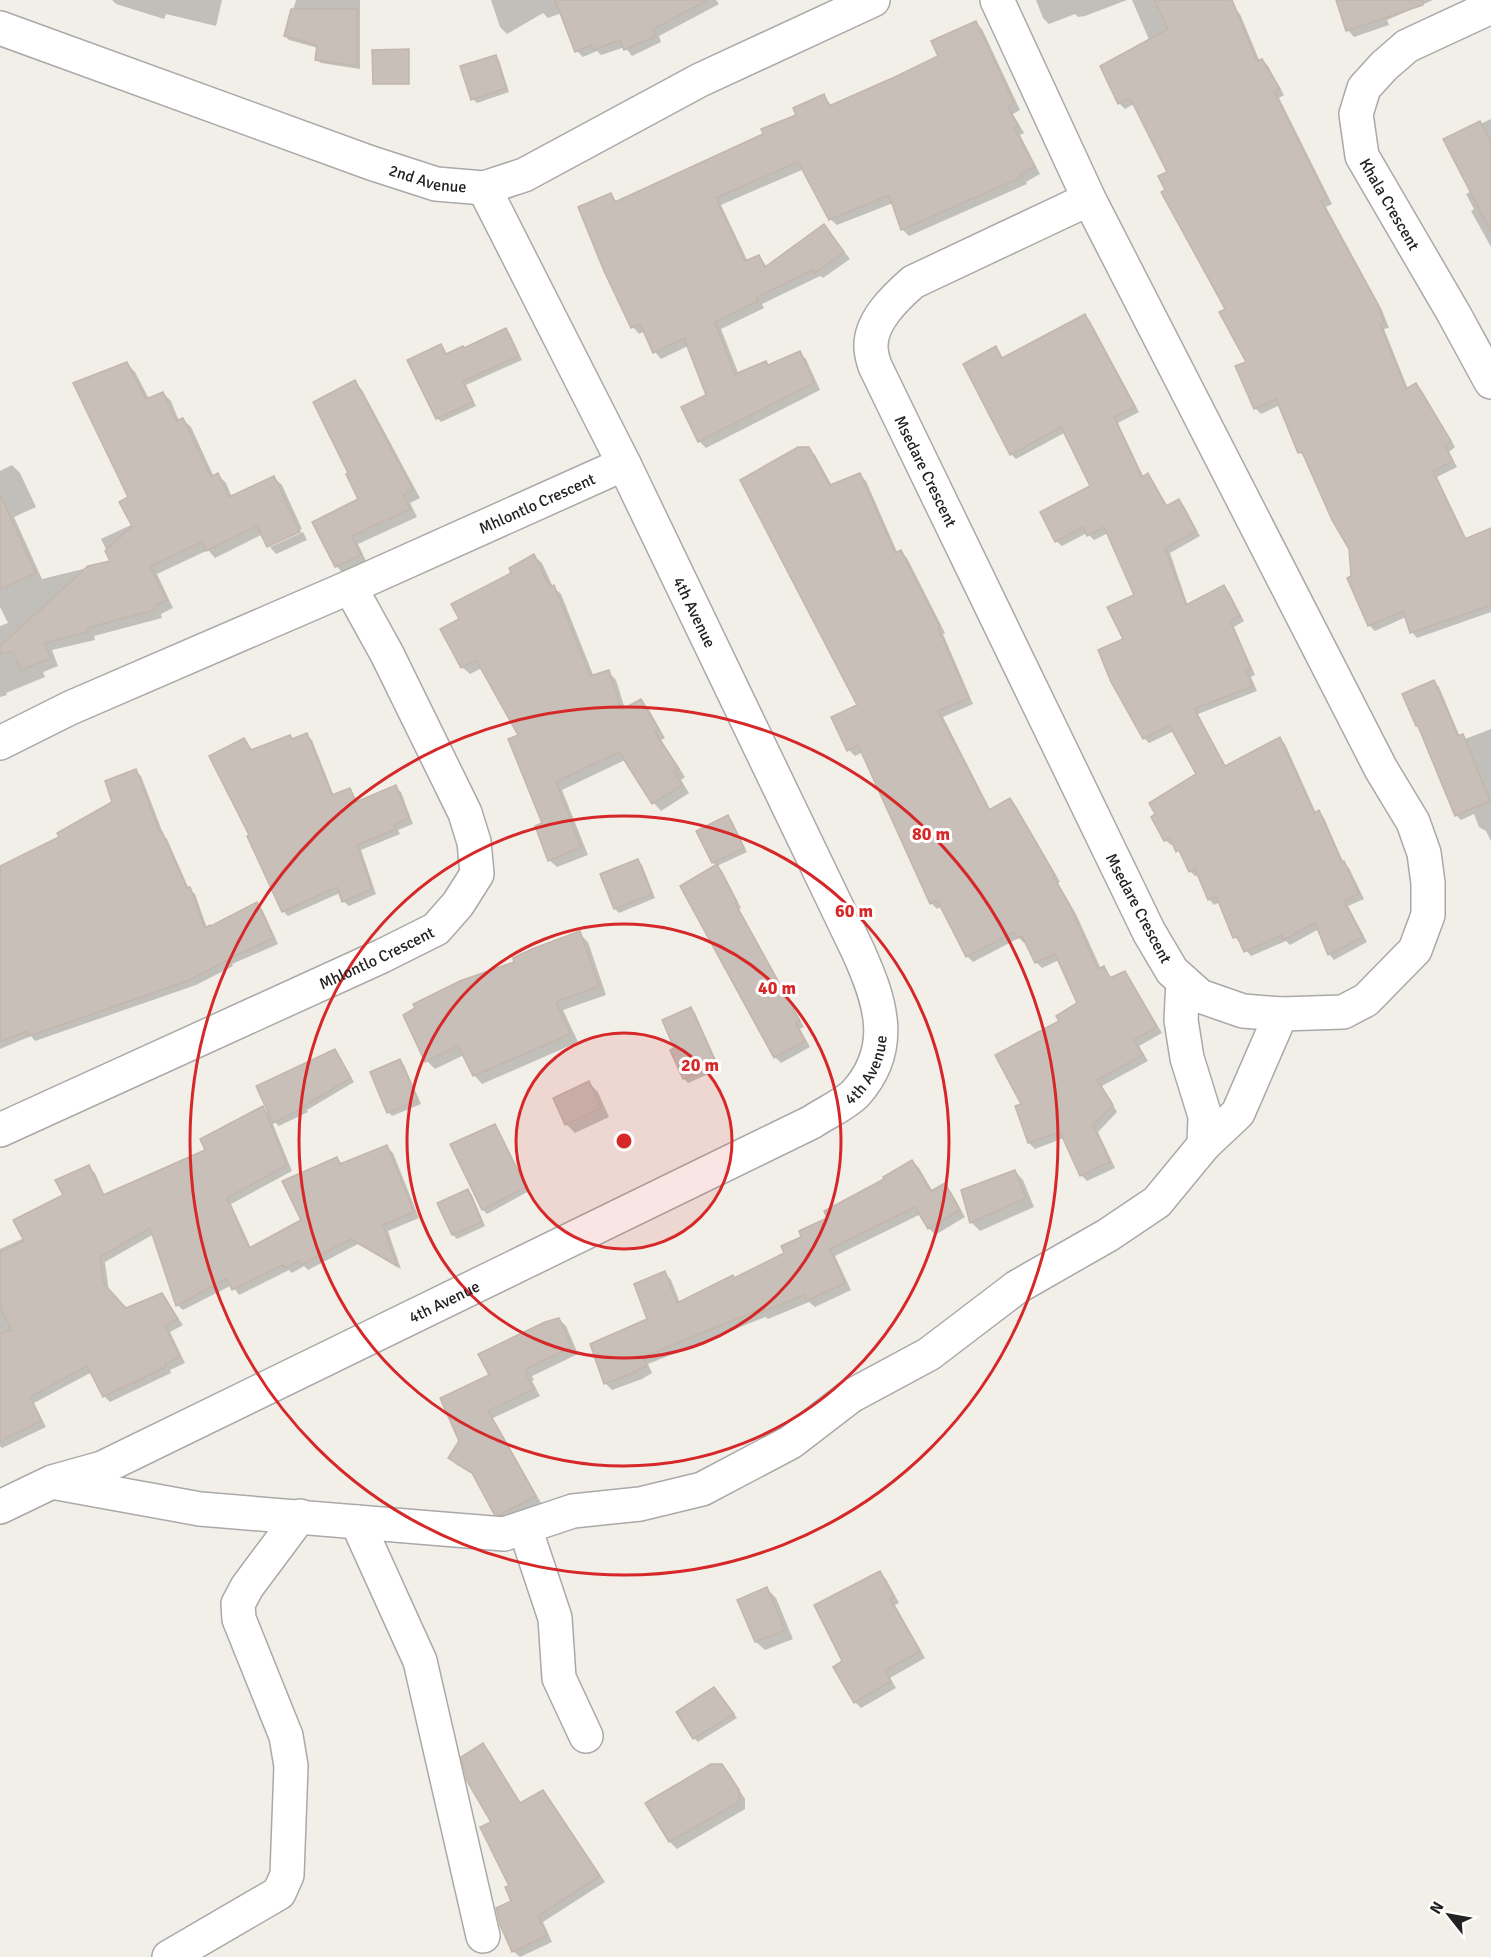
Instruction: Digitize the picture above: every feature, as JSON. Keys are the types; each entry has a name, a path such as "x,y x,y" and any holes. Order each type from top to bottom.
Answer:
{"street":[{"name":"2nd Avenue","path":"0,28 371,163 436,184 484,188 524,175 700,80 873,0"},
{"name":"Msedare Crescent","path":"997,0 1089,199 1381,769 1413,822 1424,853 1428,883 1428,915 1415,950 1366,1000 1343,1012 1281,1014 1243,1011 1200,996 1172,971 1149,932 875,366 870,346 877,325 890,303 913,282 1089,199"},
{"name":"Khala Crescent","path":"1491,7 1407,46 1364,88 1356,114 1362,156 1491,382"},
{"name":"4th Avenue","path":"0,1508 52,1482 102,1468 812,1122 854,1095 875,1065 880,1041 881,1017 873,985 624,465 484,188"},
{"name":"Mhlontlo Crescent","path":"0,743 70,708 350,588 624,465"},
{"name":"Mhlontlo Crescent","path":"0,1130 382,956 436,929 458,904 477,874 474,842 465,813 387,654 350,588"},
{"path":"1183,981 1181,1020 1186,1058 1205,1116 1204,1145"},
{"path":"52,1482 200,1509 504,1534 573,1511 640,1504 702,1489 791,1442 851,1396 929,1354 1017,1287 1108,1235 1157,1202 1204,1145 1238,1113 1281,1014"},
{"path":"169,1957 279,1893 287,1875 291,1766 286,1736 239,1619 238,1604 247,1587 300,1516"},
{"path":"357,1521 420,1661 483,1936"},
{"path":"525,1528 555,1618 559,1678 585,1736"}],"building":[{"path":"555,0 708,0 653,29 656,36 624,50 620,40 593,50 591,45 575,52"},
{"path":"1154,0 1232,0 1257,61 1262,59 1280,89 1274,91 1327,198 1321,201 1377,303 1384,322 1380,324 1406,389 1416,383 1451,441 1445,446 1453,461 1433,471 1465,539 1491,528 1491,605 1410,633 1403,611 1368,626 1347,578 1351,576 1349,549 1332,520 1302,452 1298,453 1276,399 1254,409 1235,366 1246,362 1219,312 1225,309 1161,192 1165,190 1158,176 1167,172 1130,98 1118,104 1100,66 1168,29"},
{"path":"1336,0 1423,0 1423,5 1346,31"},
{"path":"291,9 357,9 357,66 315,60 317,45 284,36"},
{"path":"976,21 1014,103 1008,107 1018,126 1014,128 1035,167 1020,174 1022,177 901,230 889,195 829,220 798,162 716,198 745,261 759,255 765,267 824,224 844,252 815,273 813,270 757,297 758,301 715,322 735,374 766,361 768,365 800,351 814,383 698,442 681,407 706,395 684,338 653,353 640,324 631,328 604,271 578,207 611,193 615,202 763,134 761,129 796,115 793,108 824,94 829,106 897,76 938,56 931,41"},
{"path":"409,49 409,84 373,84 372,50"},
{"path":"496,55 506,88 471,100 460,66"},
{"path":"1480,121 1491,143 1491,232 1443,139"},
{"path":"1085,314 1135,407 1114,417 1142,477 1148,473 1166,506 1179,499 1196,531 1165,548 1186,605 1224,585 1240,616 1230,621 1251,669 1246,671 1253,686 1194,709 1225,766 1280,737 1314,813 1319,810 1359,894 1344,901 1363,937 1328,955 1315,923 1283,940 1282,935 1244,952 1237,936 1233,938 1216,896 1208,900 1195,869 1189,872 1179,850 1176,852 1170,838 1164,841 1151,817 1155,814 1149,803 1196,774 1169,725 1143,739 1111,682 1098,650 1123,639 1107,607 1134,595 1104,527 1087,536 1083,527 1055,542 1040,512 1090,486 1061,427 1010,455 963,364 996,346 1002,358"},
{"path":"506,328 519,356 463,381 473,402 436,419 407,360 441,344 446,354"},
{"path":"127,362 146,399 163,392 176,421 183,418 211,477 218,473 229,497 274,476 300,532 267,547 257,526 206,551 202,542 150,566 167,600 154,606 155,610 87,628 88,632 45,643 51,658 21,670 13,651 0,654 0,646 88,566 110,561 105,551 132,526 119,502 128,497 73,383"},
{"path":"355,380 413,490 403,495 410,509 352,536 361,555 335,567 312,522 358,499 346,474 348,473 313,402"},
{"path":"798,447 809,447 830,485 860,473 895,553 901,550 940,627 938,628 969,698 938,711 989,810 1010,798 1055,875 1053,876 1070,906 1098,969 1104,966 1110,978 1125,971 1157,1027 1134,1040 1143,1055 1097,1080 1113,1105 1093,1125 1110,1162 1080,1176 1060,1132 1028,1143 1015,1106 1021,1104 995,1055 1059,1021 1056,1016 1077,1003 1055,954 1035,963 1022,936 1017,938 1014,932 966,957 937,900 930,904 858,745 847,751 831,717 857,705 740,480"},
{"path":"0,494 36,573 0,589"},
{"path":"534,554 550,587 554,585 590,676 609,670 621,710 641,699 659,730 655,732 679,769 674,772 682,785 652,804 619,752 556,782 581,847 548,861 535,826 542,823 508,739 518,735 476,660 461,668 440,629 459,619 451,604 511,573 509,568"},
{"path":"1434,680 1458,736 1463,734 1490,801 1455,816 1418,726 1402,694"},
{"path":"307,733 332,795 350,788 356,802 396,785 409,818 394,825 396,829 357,845 372,889 342,902 337,887 282,912 247,836 249,835 209,756 244,738 251,750 290,735 292,739"},
{"path":"136,769 160,833 162,832 187,888 190,887 205,928 257,902 274,938 190,980 29,1036 27,1031 0,1042 0,866 59,837 57,833 112,802 105,781"},
{"path":"728,815 744,848 712,863 696,831"},
{"path":"638,859 652,894 614,909 600,874"},
{"path":"717,864 737,902 735,903 800,1021 796,1023 805,1041 774,1058 680,886"},
{"path":"580,931 599,986 556,1002 570,1033 568,1035 473,1076 458,1046 425,1062 403,1015 415,1008 413,1004 460,981 514,962 513,958 532,949"},
{"path":"691,1007 717,1065 683,1079 670,1050 674,1048 662,1020"},
{"path":"335,1049 351,1078 305,1107 273,1123 256,1086"},
{"path":"400,1059 418,1100 387,1113 370,1072"},
{"path":"589,1081 601,1108 565,1125 553,1098"},
{"path":"263,1106 287,1165 227,1198 249,1248 301,1220 282,1181 337,1157 340,1164 387,1145 414,1212 383,1225 397,1266 351,1239 301,1265 299,1261 285,1268 283,1265 232,1290 227,1278 176,1306 150,1228 100,1257 104,1284 126,1308 162,1293 178,1319 165,1326 180,1357 165,1364 166,1367 103,1397 87,1366 30,1397 41,1421 0,1441 0,1333 12,1330 0,1307 0,1252 24,1241 13,1220 63,1195 55,1180 89,1165 103,1195 205,1150 200,1139"},
{"path":"495,1124 526,1187 482,1210 450,1144"},
{"path":"912,1160 931,1191 945,1183 960,1210 928,1229 915,1207 830,1249 845,1283 807,1301 804,1295 760,1313 758,1310 643,1357 647,1366 604,1384 590,1344 647,1319 634,1284 665,1271 677,1303 733,1275 734,1278 784,1253 781,1246 801,1237 799,1231 827,1218 824,1211 884,1179 883,1177"},
{"path":"1015,1170 1026,1198 970,1223 961,1190"},
{"path":"468,1189 482,1222 452,1235 437,1203"},
{"path":"559,1318 572,1347 526,1369 528,1373 526,1374 534,1389 488,1411 536,1496 500,1515 494,1514 472,1473 448,1458 459,1441 440,1398 489,1375 478,1354 545,1322"},
{"path":"880,1571 894,1597 890,1599 920,1651 885,1671 891,1681 854,1703 833,1667 842,1661 814,1605"},
{"path":"767,1587 785,1630 755,1642 737,1600"},
{"path":"714,1687 734,1714 693,1739 676,1712"},
{"path":"483,1743 520,1803 543,1790 600,1876 538,1916 547,1936 512,1952 500,1925 496,1908 511,1901 505,1887 509,1886 480,1827 491,1822 467,1781 461,1757"},
{"path":"711,1764 722,1764 739,1790 739,1802 669,1842 645,1803"}]}
